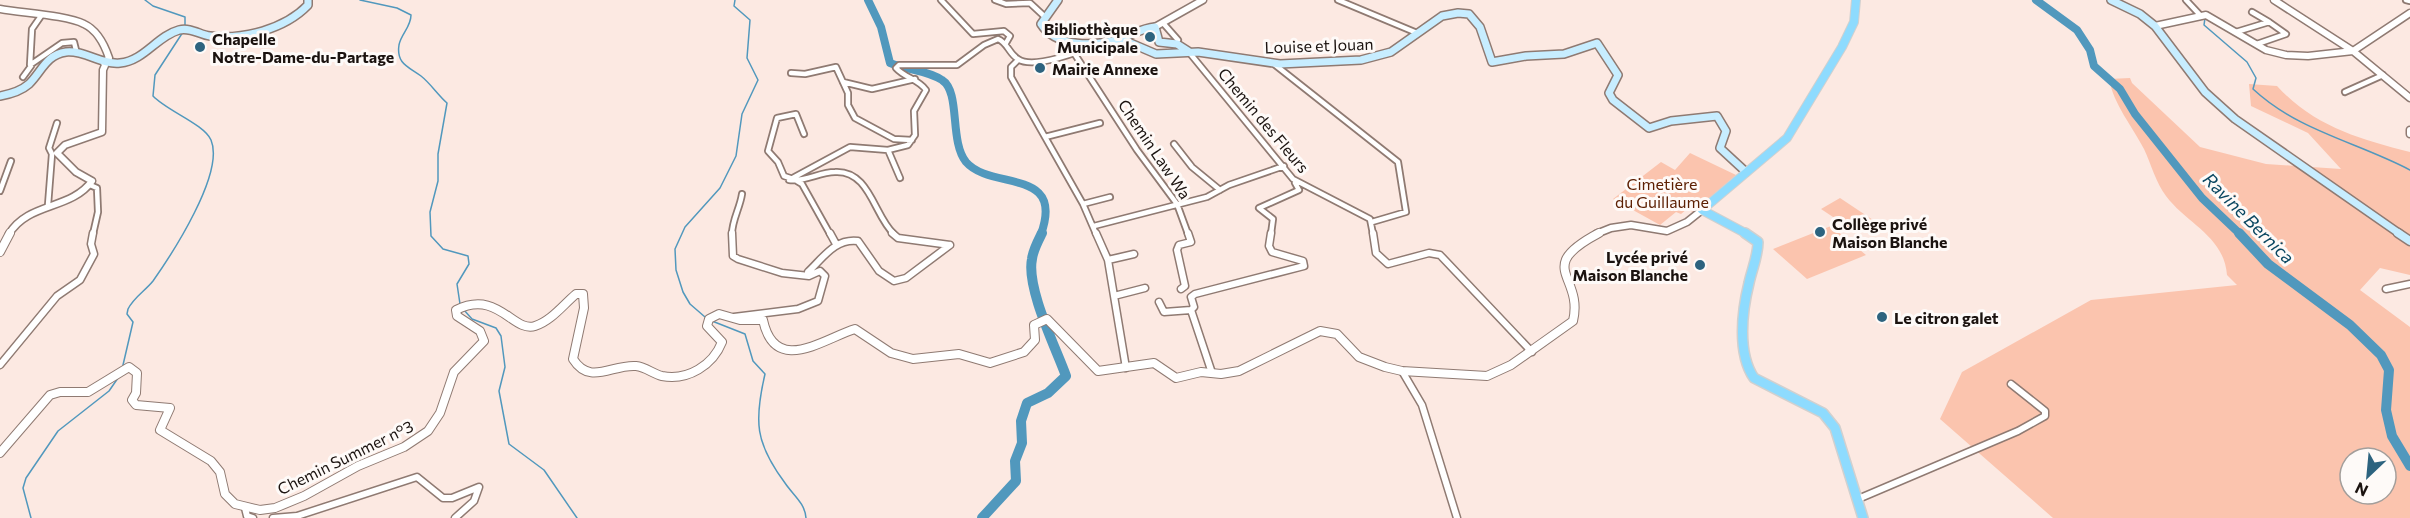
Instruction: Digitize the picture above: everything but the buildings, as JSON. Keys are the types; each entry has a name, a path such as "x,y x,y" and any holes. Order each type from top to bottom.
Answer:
{"main road":[{"path":"0,96 28,87 51,57 76,50 105,63 135,59 163,37 180,30 192,30 218,36 262,30 301,14 308,5 308,0"},
{"path":"1058,0 1044,16 1041,24 1049,35 1066,41 1098,43 1120,39 1130,33 1155,27"},
{"path":"1856,0 1854,22 1842,47 1787,138 1754,166 1739,166 1739,177 1702,210 1737,227 1758,242 1746,309 1744,357 1748,372 1754,378 1823,413 1830,419 1863,518"},
{"path":"2111,0 2140,14 2155,26 2216,104 2410,241"},
{"name":"Louise et Jouan","path":"1120,39 1156,54 1188,51 1272,63 1378,57 1391,52 1442,16 1466,14 1482,26 1489,60 1494,62 1526,56 1563,54 1597,44 1618,75 1609,93 1613,100 1649,128 1671,121 1717,116 1727,128 1728,133 1720,150 1739,166"},
{"name":"Louise et Jouan","path":"1155,27 1159,42 1177,44 1188,51"}],"street":[{"path":"940,0 970,32 980,34 1004,31 1010,36 1006,43"},
{"path":"995,0 1006,4 1030,3 1044,16"},
{"path":"1155,27 1203,0"},
{"path":"1338,0 1417,33"},
{"path":"2186,0 2200,15"},
{"path":"2274,0 2353,51 2410,98"},
{"path":"0,9 74,20 89,26 108,52 109,58 103,70 102,132 93,139 63,146 57,153 76,172 92,181 90,185 74,196 19,219 0,252"},
{"path":"2252,12 2286,34 2257,44"},
{"path":"2155,26 2200,15 2214,18 2257,44 2286,55 2308,56 2353,51 2410,13"},
{"path":"31,66 28,56 33,41 32,29 41,16"},
{"path":"2236,32 2269,22"},
{"path":"1163,23 1178,40"},
{"path":"793,180 850,147 888,150 906,146 912,140 915,135 914,111 926,90 915,79 896,70 897,66 903,64 957,65 993,40 1000,39 1006,43 1018,60 1027,63 1074,53 1098,43"},
{"path":"23,77 31,66 66,42 74,42 76,50"},
{"name":"Chemin des Fleurs","path":"1188,51 1293,179 1372,222"},
{"name":"Chemin Law Wa","path":"1074,53 1137,150 1177,204 1191,242 1177,248 1180,273 1185,286 1181,289"},
{"path":"1018,60 1011,67 1011,76 1083,204 1108,260 1126,369"},
{"path":"1272,63 1398,162 1406,212 1372,222 1376,254 1382,262 1388,264 1429,253 1440,255 1532,352"},
{"path":"791,73 805,74 836,67 848,93 848,105 855,118 894,139 912,140"},
{"path":"2345,92 2383,75"},
{"path":"843,82 872,89 915,79"},
{"path":"804,134 798,116 780,116 768,146 784,176 802,184 836,244"},
{"path":"48,205 52,154 49,148 57,123"},
{"path":"1045,138 1100,123"},
{"path":"1174,144 1192,167 1220,190"},
{"path":"888,150 900,178"},
{"path":"0,191 11,161"},
{"path":"1094,226 1177,204 1284,166"},
{"path":"793,180 818,178 836,171 844,172 860,181 898,238 950,245 908,278 897,283 888,281 858,241 847,240 836,244 808,272 809,276"},
{"path":"1212,373 1191,310 1194,307 1191,297 1304,266 1304,261 1272,252 1269,246 1273,219 1259,208 1299,190 1293,179"},
{"path":"0,365 18,347 57,296 80,280 94,254 91,244 98,212 97,188 90,185"},
{"path":"732,318 752,311 793,312 807,308 821,297 825,276 820,272 809,276 793,277 741,262 733,256 732,223 740,207 742,194"},
{"path":"1083,204 1110,197"},
{"name":"Chemin Summer n°3","path":"245,508 266,508 293,501 357,466 406,445 429,430 442,412 451,378 484,341 480,331 454,314 468,304 503,310 519,325 529,328 542,322 576,294 583,294 585,308 573,359 580,370 599,374 633,366 669,377 700,369 717,355 722,342 710,331 708,321 718,314 732,318 763,320 767,335 790,351 801,351 855,329 885,349 906,358 923,360 959,354 984,363 1014,356 1029,348 1035,340 1034,325 1040,320 1047,319 1095,369 1126,369 1149,362 1162,366 1176,378 1232,372 1259,363 1320,331 1337,334 1362,358 1402,371 1487,376 1532,352 1566,328 1575,317 1564,271 1564,261 1568,253 1612,227 1630,226 1660,232 1674,230 1685,225 1702,210"},
{"path":"1108,260 1134,254"},
{"path":"2386,289 2410,284"},
{"path":"1114,296 1145,288"},
{"path":"1159,302 1164,312 1191,310"},
{"path":"0,453 50,395 57,391 88,392 114,373 129,368 137,373 136,393 132,400 136,405 170,408 160,430 209,459 221,474 219,481 223,491 236,505 245,508 247,516 253,518"},
{"path":"1402,371 1422,405 1457,518"},
{"path":"1858,499 2018,431 2046,414 2011,384"},
{"path":"273,518 297,516 417,477 441,498 447,499 479,487 476,497 464,513 455,518"}],"green space":[{"path":"2130,78 2132,83 2200,147 2266,164 2341,169 2308,133 2251,106 2249,84 2277,86 2306,111 2338,129 2372,142 2410,152 2410,275 2380,268 2360,290 2410,327 2410,518 2053,518 1940,419 1962,372 2091,300 2237,285 2227,275 2219,250 2212,240 2162,191 2144,149 2111,89 2109,79"},
{"name":"Cimetière du Guillaume","path":"1690,153 1736,175 1693,212 1687,209 1681,214 1676,212 1660,225 1613,199 1661,162 1675,170"},
{"path":"1840,198 1876,222 1857,233 1821,209"},
{"path":"1831,226 1866,255 1807,279 1773,249"}],"waterway":[{"path":"145,0 153,6 185,17 185,28"},
{"path":"360,0 397,8 411,15 400,41 399,57 447,103 438,154 438,181 430,212 431,236 443,249 468,256 469,264 457,284 460,304"},
{"path":"705,317 690,304 683,292 676,270 675,249 685,227 720,188 736,156 742,114 758,80 747,58 750,20 734,6 735,0"},
{"path":"868,0 881,27 890,63 930,74 948,86 958,142 966,162 977,171 1034,189 1043,199 1046,213 1041,234"},
{"name":"Ravine Bernica","path":"2036,0 2077,30 2090,50 2094,66 2120,89 2135,114 2202,198 2239,233"},
{"path":"2205,18 2204,25 2247,62 2256,78 2253,89 2270,103 2308,126 2410,170"},
{"path":"123,365 133,322 127,314 128,309 153,281 172,252 194,213 211,172 213,154 211,140 207,134 153,96 155,75 183,32"},
{"path":"982,518 1016,481 1015,461 1022,443 1021,421 1027,403 1048,393 1066,376 1033,286 1031,271 1033,256 1042,233"},
{"name":"Ravine Bernica","path":"2239,233 2268,264 2350,325 2381,355 2389,370 2386,410 2392,436 2410,466"},
{"path":"464,310 472,319 496,328 501,336 505,367 499,391 509,444 544,470 577,518"},
{"path":"712,321 745,334 753,361 765,374 759,405 763,443 775,469 801,503 806,518"},
{"path":"31,518 23,488 26,478 58,431 109,391 118,378"}],"place":[{"name":"Bibliothèque Municipale","path":"1150,37"},
{"name":"Chapelle Notre-Dame-du-Partage","path":"200,47"},
{"name":"Mairie Annexe","path":"1040,68"},
{"name":"Collège privé Maison Blanche","path":"1820,232"},
{"name":"Lycée privé Maison Blanche","path":"1700,265"},
{"name":"Le citron galet","path":"1882,317"}]}
